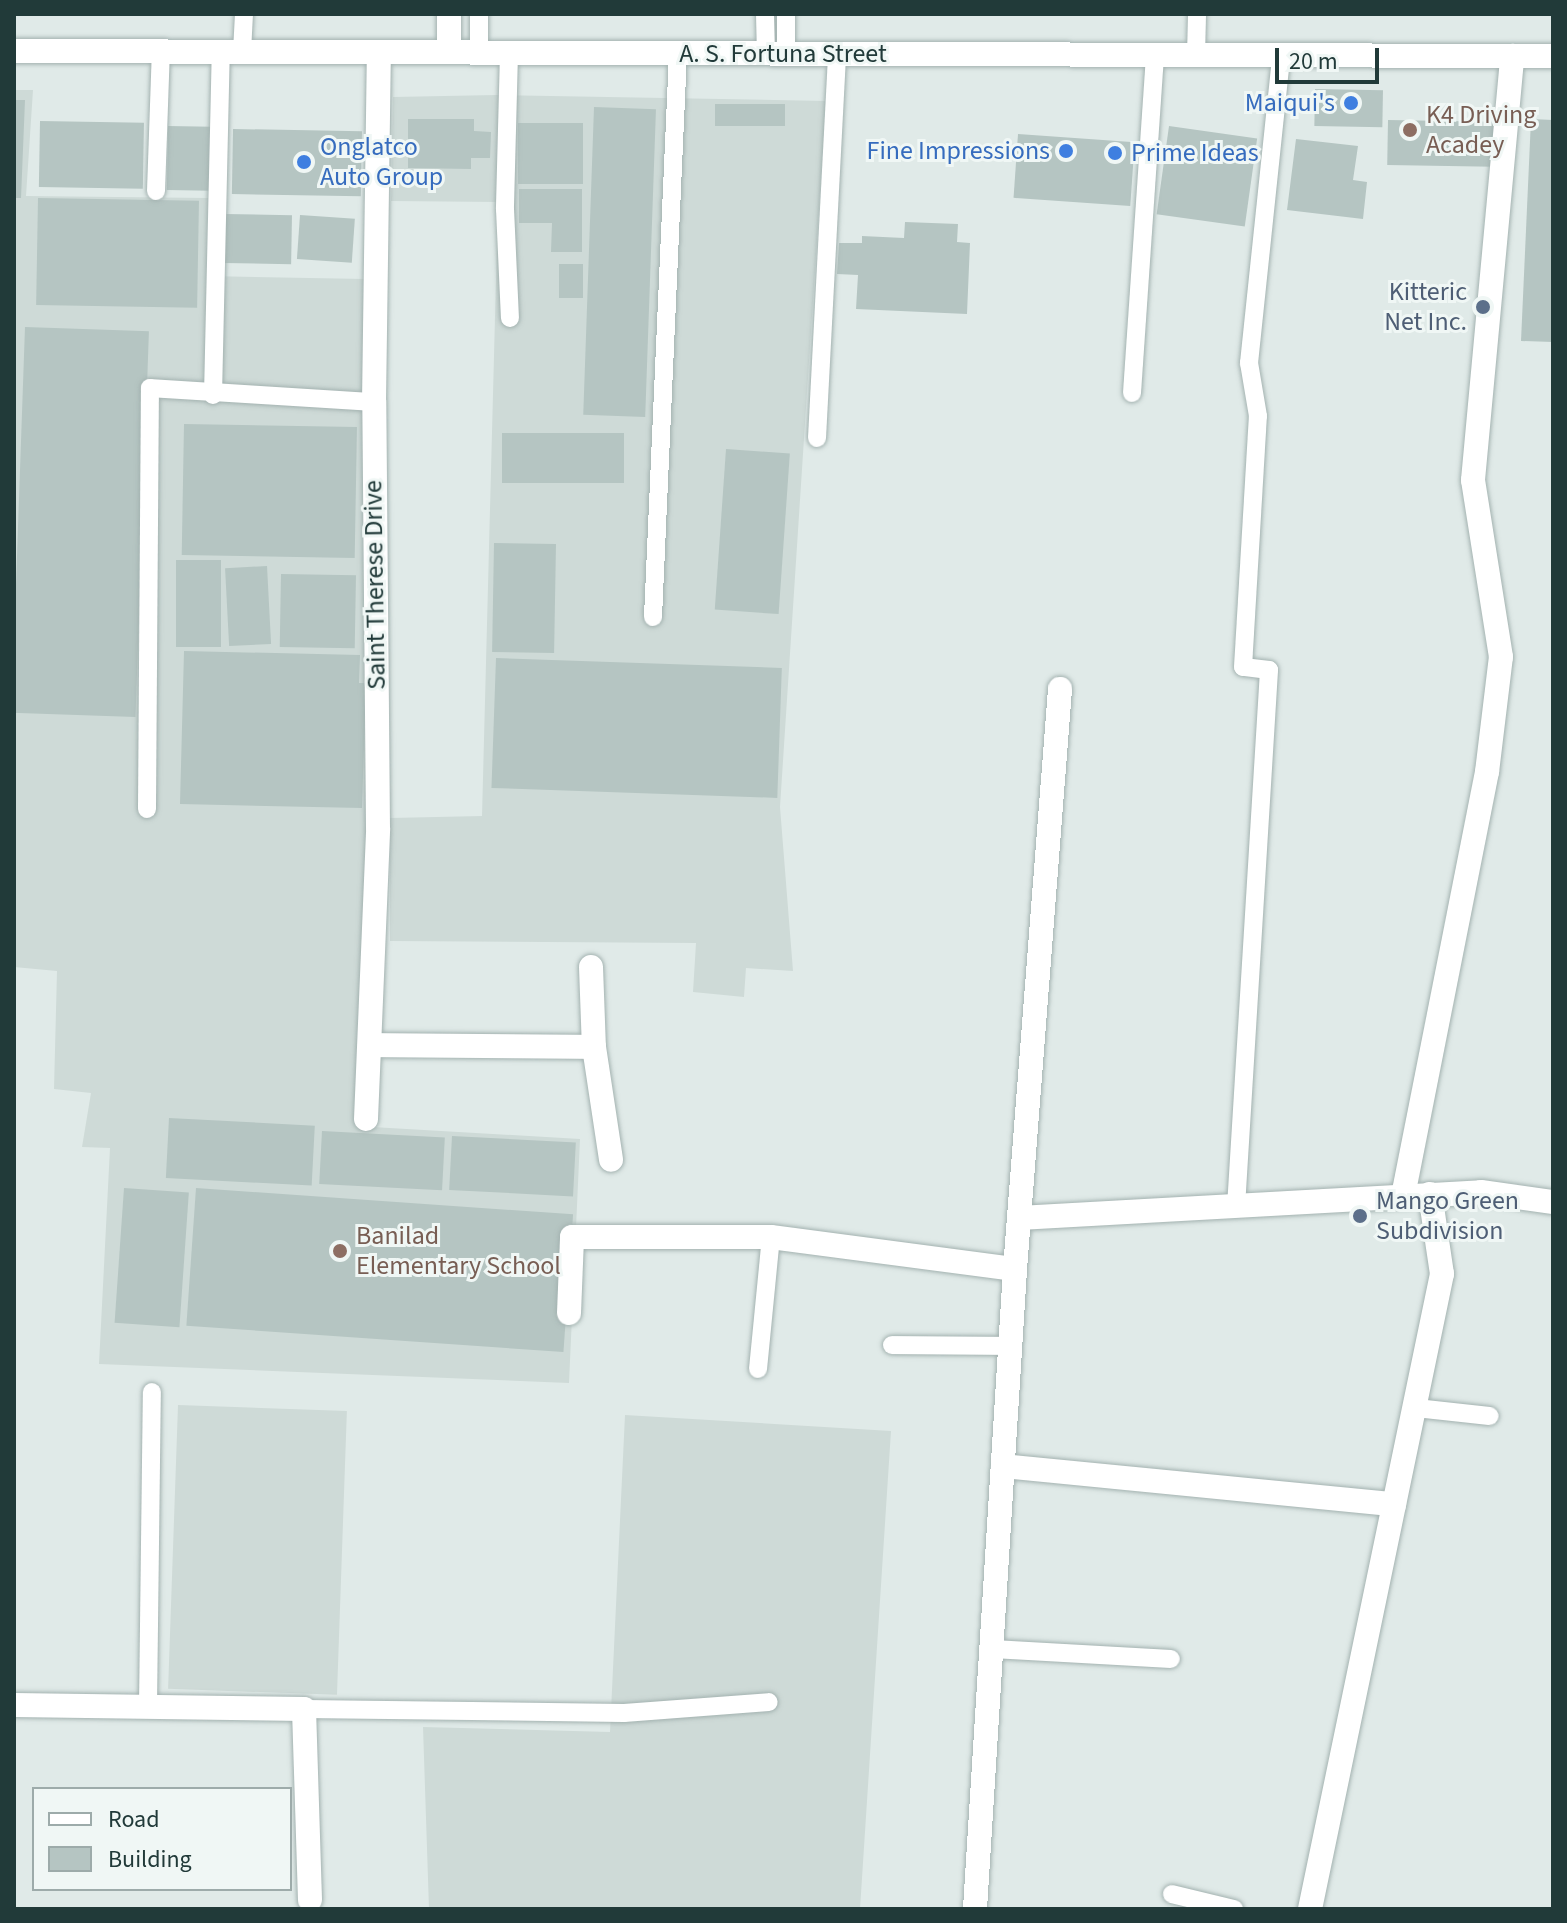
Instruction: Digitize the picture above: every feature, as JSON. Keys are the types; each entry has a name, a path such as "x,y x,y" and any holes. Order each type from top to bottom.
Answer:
{"street":[{"path":"449,14 449,52"},
{"name":"A. S. Fortuna Street","path":"14,51 1553,56"},
{"name":"Saint Therese Drive","path":"366,1119 378,828 374,402 379,52"},
{"path":"1403,1196 1487,772 1501,657 1473,480 1512,56"},
{"path":"975,1909 1015,1269 1060,689"},
{"path":"591,967 594,1047 611,1160"},
{"path":"371,1045 594,1047"},
{"path":"1019,1218 1481,1192 1553,1202"},
{"path":"1310,1909 1442,1274 1430,1194"},
{"path":"569,1313 572,1237 771,1237 1015,1269"},
{"path":"1003,1466 1394,1504"},
{"path":"14,1705 304,1709 310,1900"}],"lane":[{"path":"213,395 232,52 244,14"},
{"path":"479,14 479,53"},
{"path":"765,14 776,54"},
{"path":"776,54 786,14"},
{"path":"1196,56 1197,14"},
{"path":"156,191 161,51"},
{"path":"509,53 505,209 510,318"},
{"path":"653,617 678,53"},
{"path":"817,438 837,54"},
{"path":"1132,393 1155,55"},
{"path":"1236,1207 1269,670 1243,667 1258,416 1249,363 1281,56"},
{"path":"147,809 150,388 213,395 374,402"},
{"path":"758,1369 771,1237"},
{"path":"892,1345 1010,1346"},
{"path":"148,1707 152,1392"},
{"path":"1416,1408 1490,1416"},
{"path":"993,1649 1171,1659"},
{"path":"304,1709 624,1713 769,1702"},
{"path":"1172,1894 1234,1909"}],"shaded area":[{"path":"14,90 33,90 26,196 208,198 207,276 365,279 369,810 355,1126 580,1139 569,1383 99,1364 110,1148 82,1147 91,1093 54,1089 57,971 14,967"},
{"path":"496,95 826,101 780,807 793,971 746,968 744,997 693,992 696,943 390,941 390,818 482,816 498,202 391,201 393,97"},
{"path":"178,1405 347,1411 337,1695 168,1689"},
{"path":"625,1415 891,1431 860,1909 429,1909 423,1727 610,1732"}],"building":[{"path":"1315,89 1383,90 1382,127 1314,126"},
{"path":"14,100 25,100 21,198 14,198"},
{"path":"715,104 785,104 785,126 715,126"},
{"path":"594,107 656,109 645,417 583,415"},
{"path":"408,119 474,119 474,131 491,132 490,158 471,158 471,169 408,168"},
{"path":"1531,119 1553,120 1553,342 1521,341"},
{"path":"1388,120 1494,122 1493,167 1387,165"},
{"path":"40,121 144,123 143,189 39,187"},
{"path":"518,123 583,123 583,184 518,184"},
{"path":"168,126 212,127 211,191 167,190"},
{"path":"1169,126 1257,138 1245,227 1157,214"},
{"path":"233,129 362,131 361,196 232,194"},
{"path":"1018,134 1135,142 1130,206 1014,198"},
{"path":"1296,139 1358,146 1353,180 1367,182 1363,219 1287,210"},
{"path":"519,189 582,189 582,252 551,252 552,223 519,223"},
{"path":"38,198 199,201 197,308 36,305"},
{"path":"225,214 292,215 291,264 224,263"},
{"path":"300,215 355,219 352,263 297,259"},
{"path":"905,222 958,224 957,242 970,243 967,314 856,309 858,275 837,274 839,243 862,243 862,236 904,238"},
{"path":"559,264 583,264 583,298 559,298"},
{"path":"25,327 149,331 135,717 14,713"},
{"path":"184,424 357,427 355,558 182,555"},
{"path":"502,433 624,433 624,483 502,483"},
{"path":"726,449 790,453 779,614 715,610"},
{"path":"494,543 556,544 554,653 492,652"},
{"path":"176,560 221,560 221,647 176,647"},
{"path":"267,566 271,644 229,646 225,568"},
{"path":"281,574 356,575 355,648 280,647"},
{"path":"184,651 360,655 359,683 366,683 362,808 180,804"},
{"path":"496,658 782,668 777,798 491,788"},
{"path":"169,1118 315,1126 312,1186 166,1178"},
{"path":"322,1131 445,1137 442,1190 319,1184"},
{"path":"452,1136 576,1142 573,1196 449,1190"},
{"path":"124,1188 189,1193 179,1327 115,1323"},
{"path":"196,1188 573,1214 563,1352 186,1326"}],"place":[{"name":"Maiqui's","path":"1351,103"},
{"name":"K4 Driving Acadey","path":"1410,130"},
{"name":"Fine Impressions","path":"1066,151"},
{"name":"Prime Ideas","path":"1115,153"},
{"name":"Onglatco Auto Group","path":"304,162"},
{"name":"Kitteric Net Inc.","path":"1483,307"},
{"name":"Mango Green Subdivision","path":"1360,1216"},
{"name":"Banilad Elementary School","path":"340,1251"}]}
